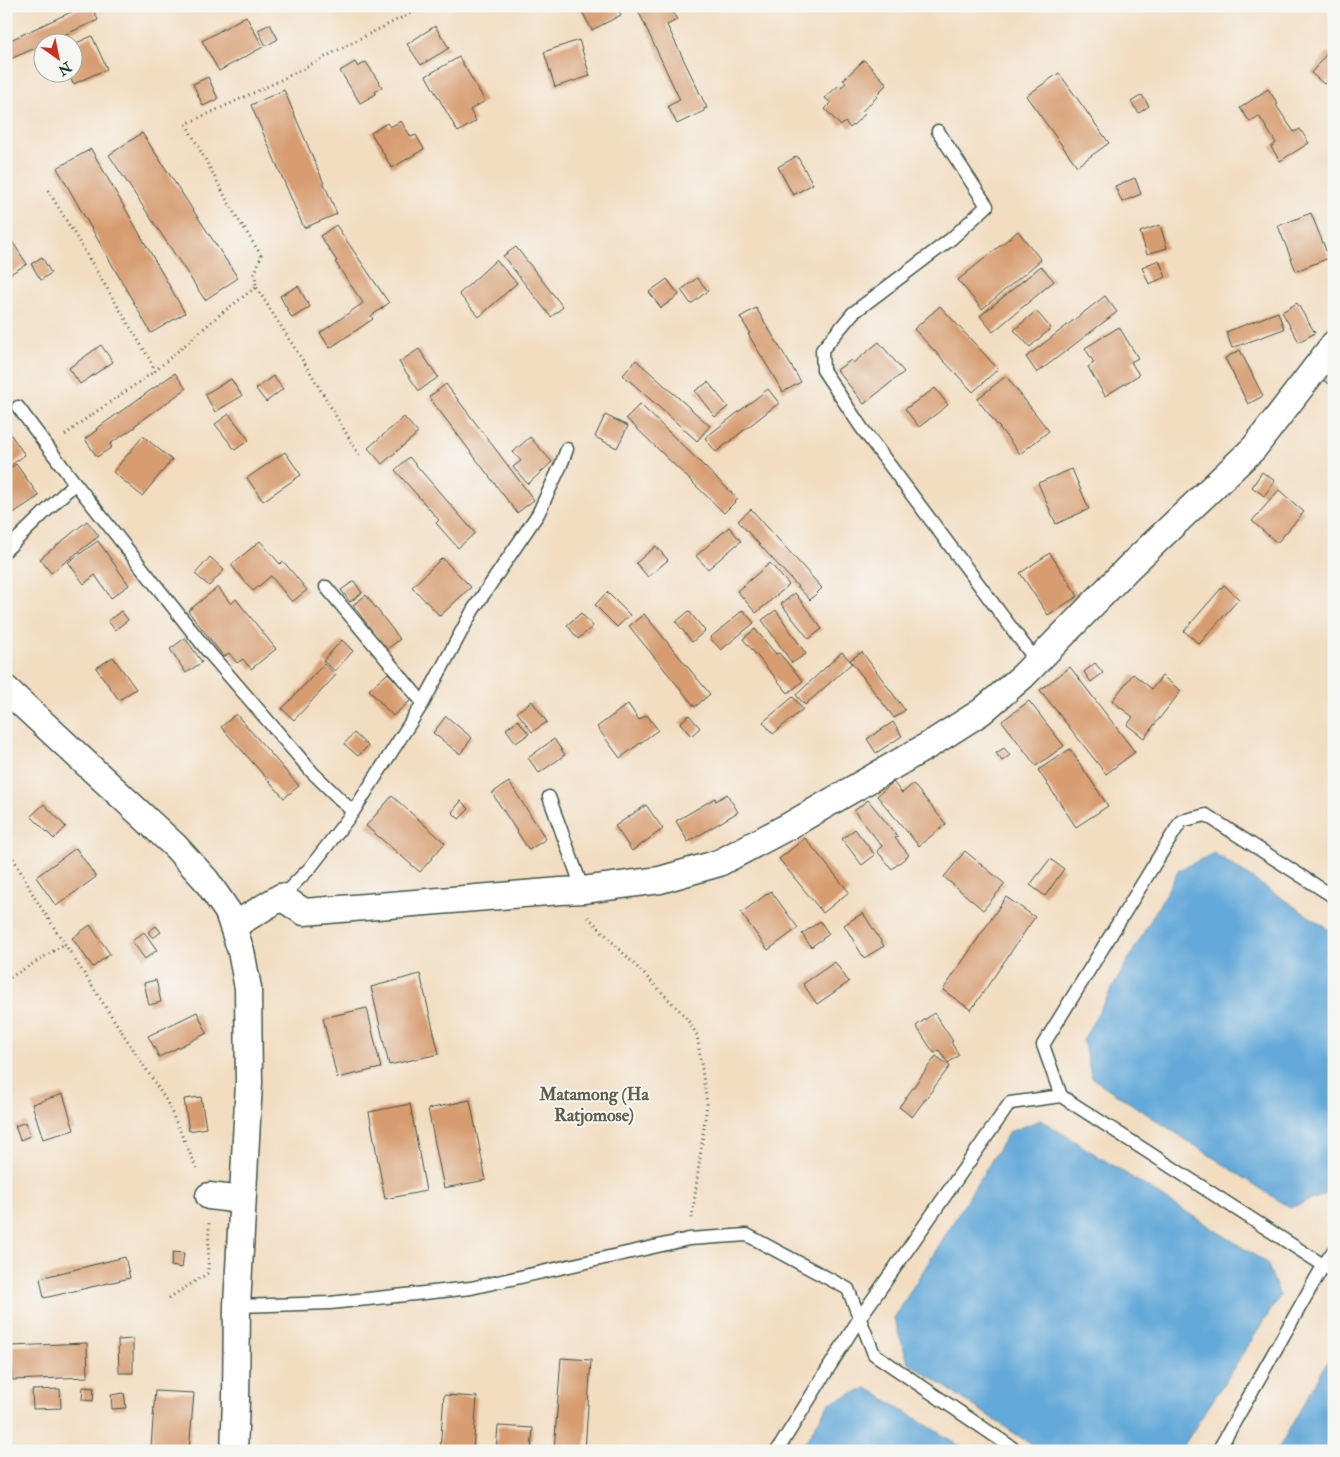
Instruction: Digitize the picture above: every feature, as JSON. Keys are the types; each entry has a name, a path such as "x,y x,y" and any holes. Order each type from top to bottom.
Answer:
{"street":[{"path":"233,926 281,897 304,912 572,890 660,880 719,863 789,826 929,745 980,712 1023,676 1130,566 1254,448 1334,344"},
{"path":"6,689 175,846 206,880 228,912 241,951 248,988 248,1083 237,1306 234,1451"},
{"path":"209,1196 242,1200"}],"lane":[{"path":"938,131 987,206 951,239 853,313 822,350 822,370 867,435 1036,662"},
{"path":"18,407 75,483 206,649 312,772 353,812"},
{"path":"281,897 310,868 353,812 423,703 473,610 538,514 567,448"},
{"path":"6,550 75,483"},
{"path":"326,587 423,703"},
{"path":"549,797 572,890"},
{"path":"1329,1269 1061,1096 1043,1045 1181,821 1206,815 1334,897"},
{"path":"777,1451 859,1319 1010,1103 1061,1096"},
{"path":"237,1306 330,1303 471,1288 689,1239 747,1235 848,1289 874,1354 1017,1451"},
{"path":"1218,1451 1329,1269 1334,1250"}],"path":[{"path":"360,455 256,287 255,274 261,255 233,211 186,124 277,82 367,34 425,6"},
{"path":"48,190 156,371"},
{"path":"49,448 80,423 156,371 218,316 256,287"},
{"path":"6,844 35,898 166,1100 209,1196 208,1273 169,1298"},
{"path":"572,890 685,1016 697,1035 707,1104 689,1239"},
{"path":"6,980 64,944"}],"water":[{"path":"1214,853 1334,933 1334,1185 1327,1194 1290,1208 1092,1078 1083,1040 1179,870"},
{"path":"1041,1120 1267,1263 1280,1296 1180,1451 1041,1451 908,1362 894,1318 1009,1132"},
{"path":"1334,1358 1334,1451 1277,1451 1329,1359"},
{"path":"867,1388 968,1451 800,1451 829,1403"}],"building":[{"path":"84,6 92,6 98,20 71,32 32,32 32,49 6,61 6,42"},
{"path":"579,6 616,6 621,15 592,30"},
{"path":"636,6 670,6 677,20 667,25 707,108 704,111 677,124 668,106 680,100"},
{"path":"246,16 263,47 219,71 202,41"},
{"path":"270,24 278,39 266,46 258,30"},
{"path":"435,26 449,48 421,65 407,44"},
{"path":"92,36 107,69 82,80 82,40"},
{"path":"579,40 590,76 555,87 544,52"},
{"path":"1328,52 1334,57 1334,85 1328,80 1324,84 1311,73"},
{"path":"459,57 485,101 470,110 476,121 458,132 426,76"},
{"path":"864,60 887,84 862,111 865,114 850,128 845,122 841,126 825,109 831,103 825,98 839,85 841,87 846,83 843,80"},
{"path":"355,62 358,67 366,62 382,87 375,92 376,94 360,103 340,71"},
{"path":"1059,73 1109,143 1077,166 1026,96"},
{"path":"208,77 218,99 203,106 193,84"},
{"path":"1268,89 1294,132 1300,129 1309,143 1280,161 1271,147 1276,143 1259,116 1250,122 1240,108"},
{"path":"284,90 337,214 304,228 251,105"},
{"path":"1142,95 1149,106 1139,113 1131,102"},
{"path":"401,121 411,137 416,135 424,149 392,168 371,133 387,123 390,127"},
{"path":"142,133 238,278 205,300 109,155"},
{"path":"91,149 185,313 151,333 57,168"},
{"path":"797,156 813,184 793,195 778,167"},
{"path":"1135,178 1141,194 1122,202 1115,186"},
{"path":"1311,213 1329,258 1296,271 1278,226"},
{"path":"336,225 389,303 371,316 373,319 330,348 320,333 363,303 320,236"},
{"path":"1160,225 1167,248 1147,254 1140,232"},
{"path":"1018,231 1041,260 982,309 958,280"},
{"path":"6,232 27,264 7,276 6,275"},
{"path":"516,247 563,307 551,317 503,256"},
{"path":"42,257 51,273 41,280 31,264"},
{"path":"496,260 517,283 479,317 459,294"},
{"path":"1159,260 1166,277 1149,284 1142,267"},
{"path":"1041,266 1054,281 993,332 980,316"},
{"path":"697,278 708,291 691,304 681,290"},
{"path":"667,279 679,295 661,308 649,292"},
{"path":"298,286 310,307 292,318 280,296"},
{"path":"1105,296 1117,312 1037,373 1026,357"},
{"path":"1297,303 1315,333 1299,342 1282,312"},
{"path":"940,306 998,369 973,392 914,329"},
{"path":"756,308 801,382 783,392 748,334 750,333 740,317"},
{"path":"1036,311 1051,328 1030,347 1014,330"},
{"path":"1278,312 1284,329 1232,348 1226,332"},
{"path":"1119,327 1138,358 1131,362 1139,375 1105,396 1088,367 1094,363 1085,348"},
{"path":"879,342 904,372 864,404 837,370 851,360 853,363"},
{"path":"101,345 113,362 80,384 69,368"},
{"path":"419,349 438,377 419,391 399,362"},
{"path":"1240,350 1263,396 1248,404 1225,358"},
{"path":"636,360 710,426 697,441 623,375"},
{"path":"1334,365 1334,387 1323,380"},
{"path":"175,373 186,389 110,444 112,447 97,457 85,439 96,429"},
{"path":"273,376 283,389 266,402 256,389"},
{"path":"1006,376 1049,431 1020,454 977,399"},
{"path":"231,379 242,396 215,412 205,394"},
{"path":"708,382 728,407 715,417 695,391"},
{"path":"446,384 534,500 517,513 429,397"},
{"path":"935,388 948,405 919,427 905,409"},
{"path":"768,389 779,403 716,452 705,438"},
{"path":"640,404 738,499 724,513 626,418"},
{"path":"229,414 249,440 235,450 215,424"},
{"path":"605,415 628,426 617,448 595,437"},
{"path":"404,417 418,433 382,464 368,448"},
{"path":"6,428 25,455 10,466 6,461"},
{"path":"143,436 172,460 142,496 113,472"},
{"path":"530,437 552,462 528,484 513,467 521,461 513,452"},
{"path":"285,452 301,475 263,501 247,478"},
{"path":"409,457 475,533 458,548 436,523 439,520 395,470"},
{"path":"16,464 39,496 6,518 6,471"},
{"path":"1072,469 1089,509 1056,524 1038,483"},
{"path":"1262,472 1275,481 1264,496 1252,487"},
{"path":"1279,490 1304,512 1277,543 1252,521"},
{"path":"751,509 822,588 810,600 738,521"},
{"path":"87,521 99,536 51,573 40,559"},
{"path":"729,527 741,541 708,569 696,556"},
{"path":"98,541 129,585 111,598 95,575 84,584 68,562"},
{"path":"260,541 280,564 283,561 307,590 292,602 271,576 253,591 231,565"},
{"path":"656,546 668,560 648,577 636,563"},
{"path":"1050,553 1078,596 1048,615 1020,573"},
{"path":"210,557 224,570 209,586 195,574"},
{"path":"442,558 471,587 440,616 412,587"},
{"path":"770,563 789,585 756,613 737,591"},
{"path":"354,581 362,593 350,602 341,590"},
{"path":"1224,585 1239,599 1199,644 1184,631"},
{"path":"218,587 231,604 236,599 276,649 251,669 243,659 237,663 229,653 224,657 188,611"},
{"path":"607,592 630,615 617,627 595,605"},
{"path":"795,593 822,629 809,639 781,604"},
{"path":"366,595 400,639 386,650 353,605"},
{"path":"743,610 754,623 721,650 710,638"},
{"path":"776,610 806,654 792,663 762,620"},
{"path":"121,611 128,620 115,630 108,621"},
{"path":"689,611 705,631 692,642 676,622"},
{"path":"581,613 593,626 578,639 567,625"},
{"path":"644,614 710,694 695,707 629,626"},
{"path":"755,629 776,654 779,653 803,681 788,693 743,639"},
{"path":"185,638 202,662 186,673 170,649"},
{"path":"342,640 353,651 335,671 323,661"},
{"path":"842,652 852,663 805,705 796,695"},
{"path":"862,652 905,710 894,718 850,660"},
{"path":"113,657 136,689 119,700 96,668"},
{"path":"1095,663 1103,673 1091,682 1084,672"},
{"path":"324,664 336,675 294,720 282,709"},
{"path":"1070,667 1135,752 1106,774 1040,690"},
{"path":"388,673 412,699 393,716 369,690"},
{"path":"1133,674 1152,689 1162,676 1181,691 1144,738 1127,725 1133,717 1112,701"},
{"path":"793,697 803,709 773,734 763,722"},
{"path":"532,701 547,722 532,732 517,712"},
{"path":"1029,701 1064,746 1036,766 1002,721"},
{"path":"628,704 639,720 647,715 658,730 620,758 597,727"},
{"path":"236,714 299,786 284,798 221,727"},
{"path":"689,715 700,728 691,736 680,723"},
{"path":"446,716 472,738 460,754 433,733"},
{"path":"518,720 529,734 516,743 506,729"},
{"path":"893,722 902,736 876,753 867,739"},
{"path":"354,733 368,746 358,756 344,744"},
{"path":"554,739 565,755 539,773 528,758"},
{"path":"1004,748 1010,755 1002,761 996,753"},
{"path":"1070,749 1108,806 1076,827 1038,770"},
{"path":"509,782 546,839 529,850 492,793"},
{"path":"893,782 902,793 913,784 946,824 919,846 877,796"},
{"path":"727,794 738,812 688,842 676,821 715,798 716,801"},
{"path":"392,796 445,843 420,872 366,826"},
{"path":"868,800 898,837 895,838 909,855 892,869 877,851 882,846 854,811"},
{"path":"461,801 469,809 459,819 452,812"},
{"path":"44,804 66,827 54,839 31,816"},
{"path":"646,805 663,829 632,851 615,826"},
{"path":"855,829 875,855 862,865 842,839"},
{"path":"805,838 849,892 823,913 779,859"},
{"path":"76,848 96,877 56,906 36,877"},
{"path":"965,851 1005,884 983,910 944,877"},
{"path":"1050,859 1064,869 1045,896 1030,885"},
{"path":"771,891 798,928 768,950 741,913"},
{"path":"1006,897 1035,917 971,1010 943,990"},
{"path":"863,913 884,946 864,958 844,925"},
{"path":"820,921 829,934 811,947 802,934"},
{"path":"90,925 110,954 93,967 72,938"},
{"path":"156,926 161,932 153,938 148,932"},
{"path":"144,932 157,950 145,959 132,941"},
{"path":"835,962 849,982 817,1004 803,984"},
{"path":"420,974 439,1054 389,1065 371,987"},
{"path":"156,980 161,1002 149,1005 144,983"},
{"path":"367,1008 381,1068 337,1078 323,1018"},
{"path":"197,1012 207,1033 159,1057 148,1036"},
{"path":"934,1013 953,1041 951,1042 959,1055 948,1063 939,1050 934,1053 916,1026"},
{"path":"936,1056 950,1066 912,1117 899,1107"},
{"path":"63,1094 74,1130 43,1139 32,1104"},
{"path":"201,1097 206,1128 189,1131 184,1099"},
{"path":"470,1100 486,1180 444,1188 428,1109"},
{"path":"410,1104 426,1191 385,1199 369,1112"},
{"path":"26,1122 30,1136 20,1140 15,1126"},
{"path":"173,1252 184,1253 182,1268 171,1266"},
{"path":"125,1257 130,1278 44,1298 40,1278"},
{"path":"133,1339 133,1373 119,1373 118,1340"},
{"path":"87,1343 88,1377 12,1380 11,1346"},
{"path":"561,1358 591,1360 585,1451 554,1451"},
{"path":"83,1387 94,1388 93,1401 82,1400"},
{"path":"60,1389 61,1408 33,1409 32,1390"},
{"path":"155,1391 194,1393 189,1451 160,1451 160,1447 151,1447"},
{"path":"124,1393 126,1408 112,1409 111,1395"},
{"path":"444,1395 477,1397 473,1451 440,1451"},
{"path":"498,1426 533,1428 531,1451 496,1451"}],"district":[{"name":"Matamong (Ha Ratjomose)","path":"594,1104"}]}
